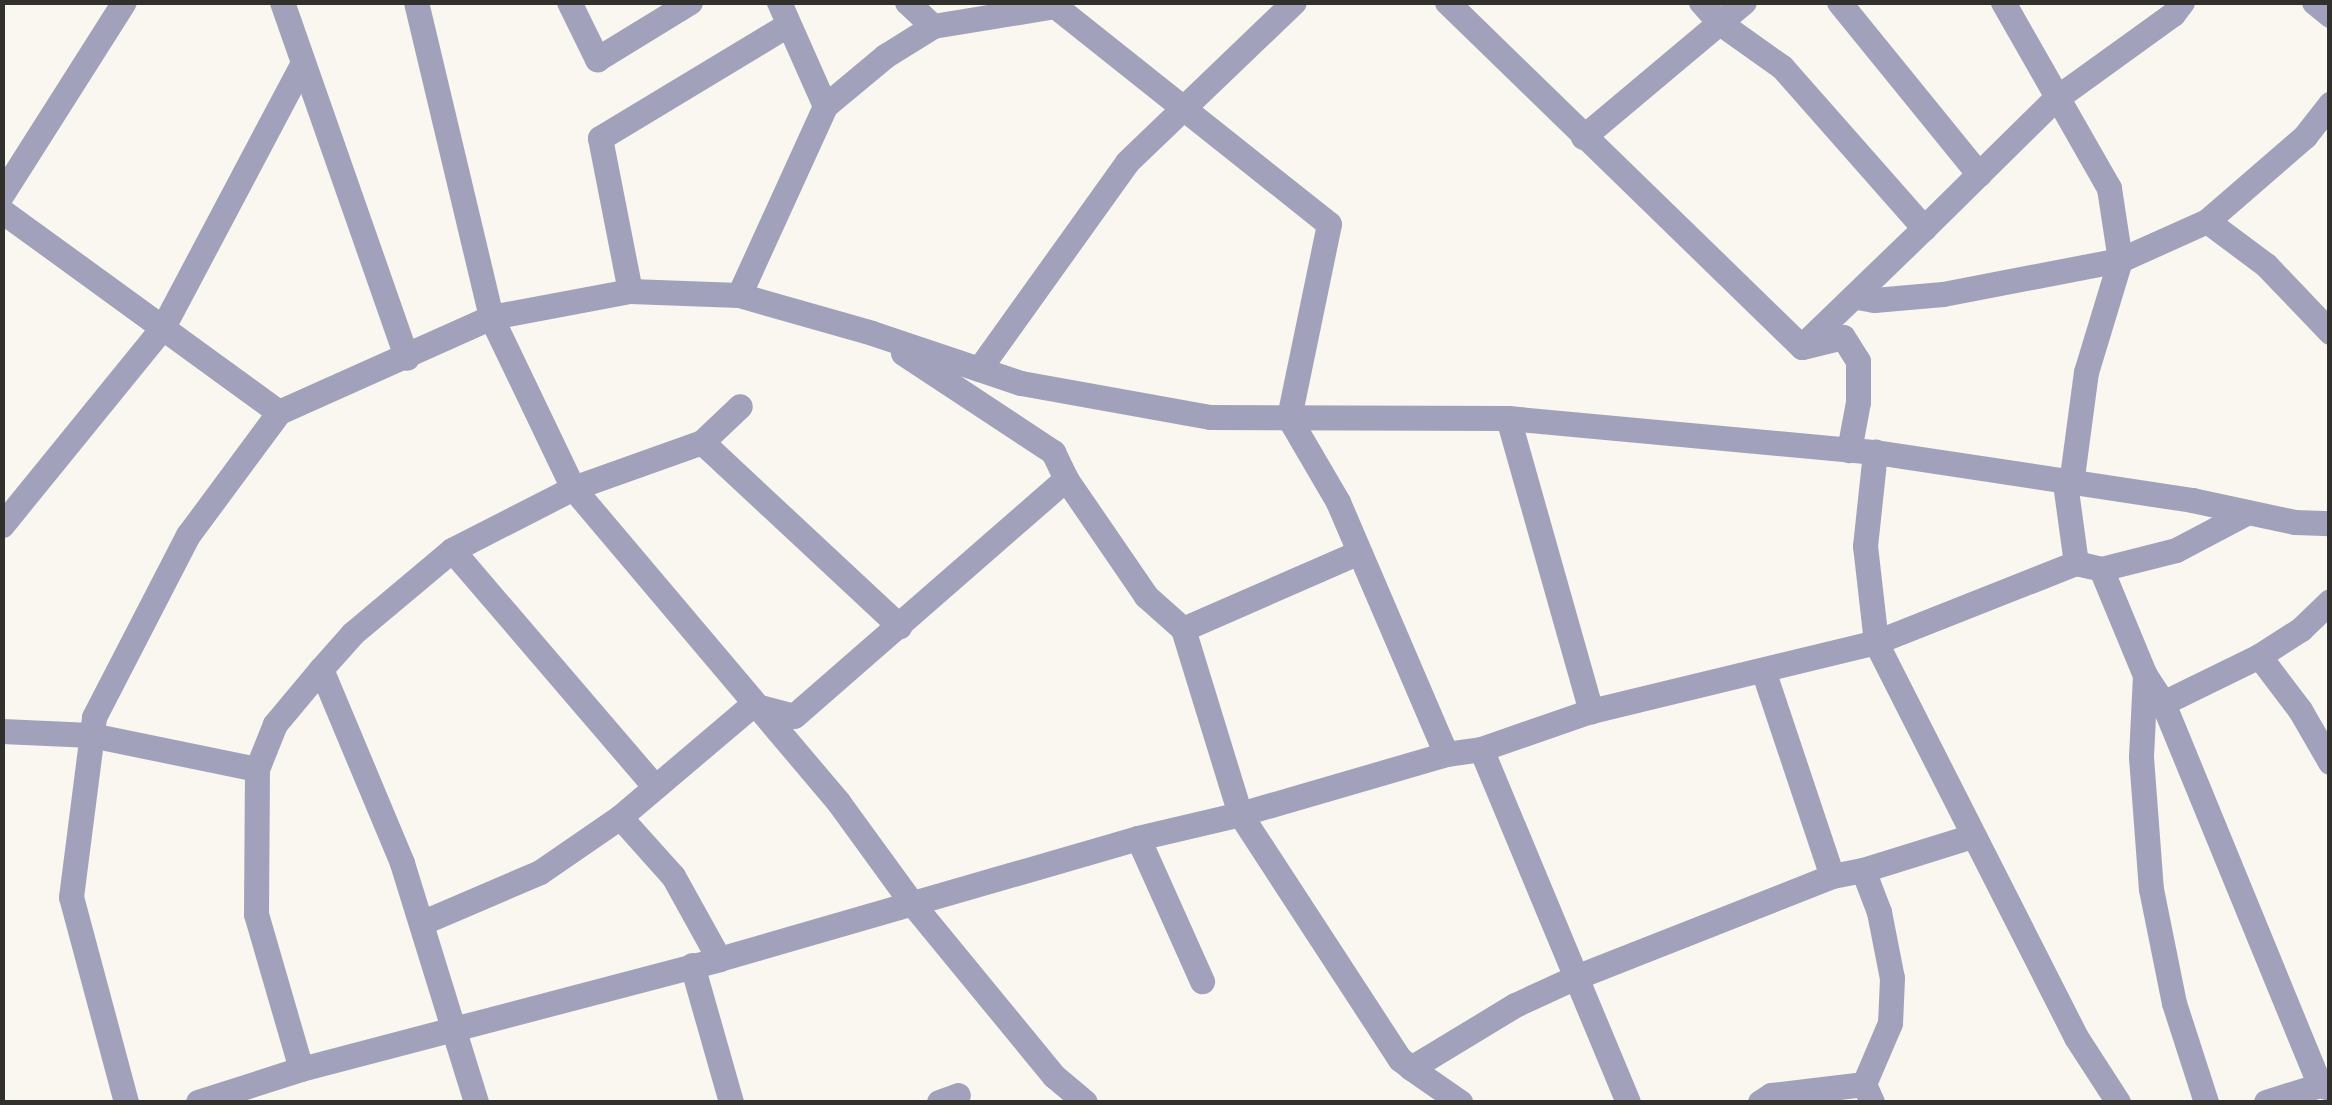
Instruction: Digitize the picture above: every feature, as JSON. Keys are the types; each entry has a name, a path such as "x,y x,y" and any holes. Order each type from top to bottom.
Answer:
{"street":[{"path":"2,194 124,2"},
{"path":"282,2 407,358"},
{"path":"416,2 490,317 572,488 839,804 911,902 1078,1102"},
{"path":"570,2 597,59 690,2"},
{"path":"907,2 932,26"},
{"path":"979,369 1127,162 1294,2"},
{"path":"1447,2 1802,347"},
{"path":"1702,2 1720,22 1782,67 1924,228"},
{"path":"1583,137 1744,2"},
{"path":"1839,2 1979,174"},
{"path":"2004,2 2109,188 2120,260 2086,372 2068,483 2089,566 2163,703 2325,1086 2266,1102"},
{"path":"1802,347 1858,297 2056,99 2173,14 2182,2"},
{"path":"2314,2 2330,15"},
{"path":"739,295 825,106 885,56 932,26 1055,4 1329,224 1289,418 1338,502 1446,754"},
{"path":"630,292 600,138 782,14 825,106"},
{"path":"2,524 163,327 303,63"},
{"path":"1858,297 1874,300 1943,294 2120,260 2207,221 2305,136 2330,104"},
{"path":"2,211 279,412"},
{"path":"2207,221 2266,265 2330,332"},
{"path":"126,1102 71,898 94,717 188,535 279,412 407,358 490,317 630,292 739,295 872,333 1021,384 1210,418 1508,418 1862,451 2330,524"},
{"path":"872,333 1053,452 1066,479 1146,596 1183,630 1240,814 1400,1058 1460,1102"},
{"path":"1802,347 1844,337 1858,362 1865,546 1876,642 2076,1037 2118,1102"},
{"path":"301,1069 256,914 257,769 275,724 353,634 452,550 572,488 702,442 740,406"},
{"path":"1508,418 1591,711"},
{"path":"702,442 900,626"},
{"path":"752,705 794,716 1066,479"},
{"path":"198,1102 301,1069 456,1032 1138,838 1240,814 1446,754 1480,749 1591,711 1876,642 2089,566 2176,550 2248,512"},
{"path":"452,550 654,786"},
{"path":"1183,630 1359,552"},
{"path":"2163,703 2259,656 2302,629 2330,601"},
{"path":"2259,656 2300,710 2330,762"},
{"path":"321,670 402,863 476,1102"},
{"path":"1763,670 1832,876"},
{"path":"2145,675 2141,757 2151,889 2174,1003 2206,1102"},
{"path":"421,923 540,872 620,817 752,705"},
{"path":"2,731 91,735 257,769"},
{"path":"1480,749 1628,1102"},
{"path":"620,817 673,876 719,959"},
{"path":"1411,1068 1514,1005 1576,977 1832,876 1972,836"},
{"path":"1138,838 1202,981"},
{"path":"1760,1102 1771,1096 1868,1093 1890,1023 1892,978 1879,912 1862,870"},
{"path":"692,965 731,1102"},
{"path":"1054,1076 1085,1102"}]}
